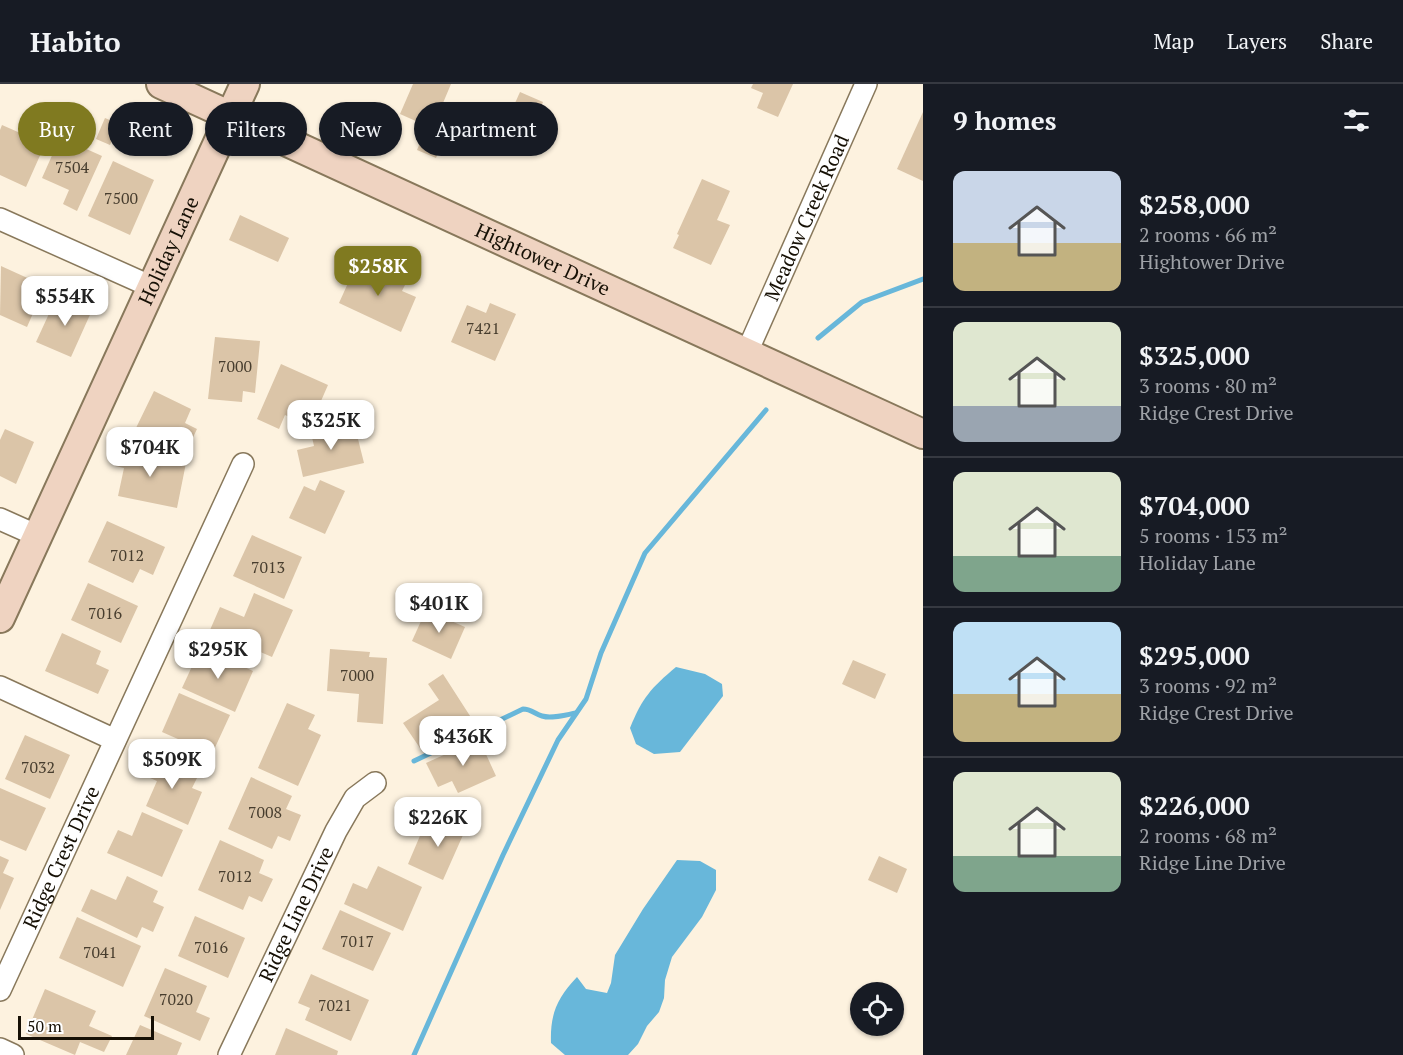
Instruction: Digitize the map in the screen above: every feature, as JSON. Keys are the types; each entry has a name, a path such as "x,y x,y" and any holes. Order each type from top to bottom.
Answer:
{"street":[{"name":"Hightower Drive","path":"161,84 205,103"},
{"name":"Holiday Lane","path":"236,102 245,84"},
{"name":"Meadow Creek Road","path":"747,352 866,84"},
{"name":"Hightower Drive","path":"307,149 923,434"},
{"name":"Holiday Lane","path":"0,618 211,156"},
{"path":"0,219 152,287"},
{"name":"Ridge Crest Drive","path":"0,990 243,464"},
{"path":"0,519 38,536"},
{"path":"0,687 115,740"},
{"name":"Ridge Line Drive","path":"229,1055 336,831 355,798 375,783"},
{"path":"0,1049 13,1055"}],"water":[{"path":"676,667 705,674 722,684 723,696 680,752 654,754 636,744 630,728 648,694"},
{"path":"677,860 700,861 716,870 716,890 702,917 672,957 659,1012 628,1055 565,1055 551,1043 556,1007 564,992 577,977 586,989 607,993 611,983 615,955"}],"building":[{"path":"413,84 451,84 443,102 414,102 414,120 402,115 402,109"},
{"path":"753,84 793,84 778,117 757,108 763,93 751,88"},
{"path":"520,92 543,102 516,102"},
{"path":"923,112 923,181 897,169"},
{"path":"105,118 108,119 108,144 96,139"},
{"path":"2,125 18,132 18,156 40,156 26,187 0,175"},
{"path":"96,153 102,156 77,211 63,204 69,190 42,178 52,156 96,156"},
{"path":"113,161 154,180 130,235 88,216"},
{"path":"702,179 730,191 717,220 730,225 711,265 673,248"},
{"path":"240,215 289,238 278,262 229,240"},
{"path":"358,261 406,283 402,291 416,297 401,332 339,303"},
{"path":"1,266 45,286 27,327 0,315"},
{"path":"71,298 93,308 71,357 36,342 53,305 65,310"},
{"path":"490,303 516,314 495,361 451,342 467,305 486,313"},
{"path":"215,337 260,341 255,393 243,391 242,402 208,399"},
{"path":"281,364 328,385 310,426 285,415 279,429 257,419"},
{"path":"154,391 191,409 185,423 197,429 186,452 136,428"},
{"path":"354,423 364,463 303,477 297,450 314,446 311,433"},
{"path":"5,429 34,442 16,484 0,476 0,440"},
{"path":"119,449 186,463 177,508 118,496 124,468 115,466"},
{"path":"320,480 345,491 325,534 289,518 304,486 315,491"},
{"path":"107,521 165,547 153,575 140,569 133,583 88,562"},
{"path":"252,535 302,557 284,599 233,576"},
{"path":"88,583 138,606 121,643 71,620"},
{"path":"254,593 293,610 272,657 210,630 220,607 244,617"},
{"path":"426,610 465,627 451,659 412,641"},
{"path":"62,633 101,651 96,664 109,670 98,694 45,671"},
{"path":"201,647 253,671 235,712 182,688"},
{"path":"330,649 370,652 369,657 387,658 383,724 357,722 359,694 327,691"},
{"path":"853,660 886,674 875,699 842,684"},
{"path":"443,674 472,719 422,751 403,723 439,700 428,684"},
{"path":"179,693 230,715 212,754 162,732"},
{"path":"287,703 315,715 308,729 321,735 298,786 258,768"},
{"path":"25,735 70,755 50,799 5,779"},
{"path":"479,739 496,776 458,793 452,781 438,787 426,763"},
{"path":"152,755 198,776 192,788 202,792 188,825 146,806 157,781 143,775"},
{"path":"251,777 292,796 286,809 301,815 290,841 278,836 272,849 228,829"},
{"path":"0,788 46,808 26,851 0,840"},
{"path":"142,812 183,830 162,877 107,853 118,830 132,836"},
{"path":"443,816 467,826 443,880 408,864 425,824 437,830"},
{"path":"220,840 264,860 259,873 273,879 262,902 249,896 243,910 198,890"},
{"path":"0,856 9,860 3,873 14,878 0,910"},
{"path":"879,856 907,869 897,893 868,880"},
{"path":"378,866 422,887 403,931 344,904 353,883 367,889"},
{"path":"127,876 158,891 153,902 164,907 153,932 142,927 137,938 81,911 91,889 116,900"},
{"path":"340,910 391,933 373,971 322,949"},
{"path":"195,916 245,938 228,978 178,956"},
{"path":"77,917 141,946 123,987 59,958"},
{"path":"165,968 207,986 196,1012 210,1018 200,1041 144,1016"},
{"path":"311,974 369,1000 351,1041 305,1020 310,1008 298,1003"},
{"path":"45,989 96,1011 89,1026 112,1036 104,1052 80,1042 75,1055 26,1034"},
{"path":"140,1025 182,1043 177,1055 126,1055"},
{"path":"286,1028 338,1051 337,1055 275,1055"}],"waterway":[{"path":"818,338 862,302 923,279"},
{"path":"414,1055 503,855 558,740 586,699 601,653 645,553 766,410"},
{"path":"414,761 523,709 546,717 576,713"}]}
